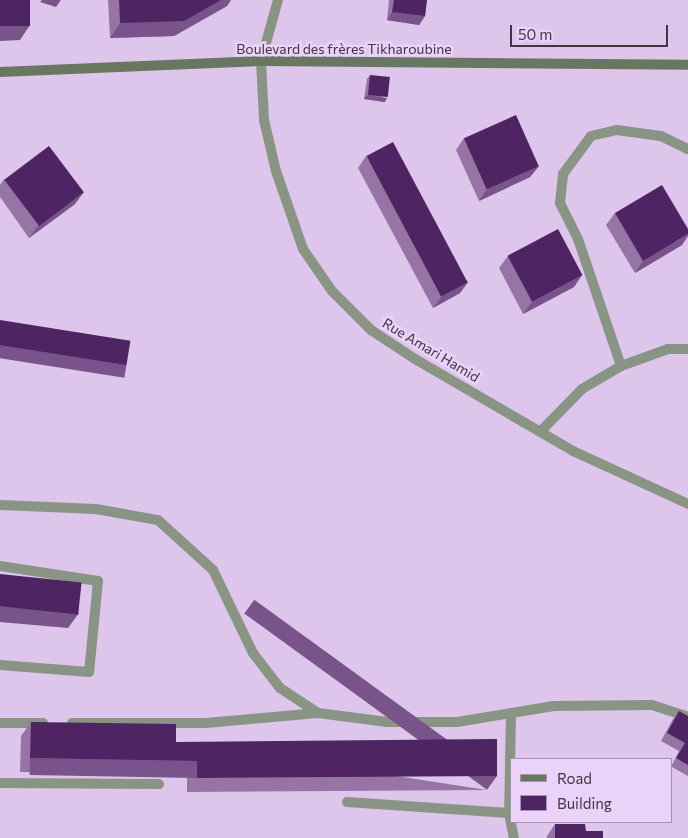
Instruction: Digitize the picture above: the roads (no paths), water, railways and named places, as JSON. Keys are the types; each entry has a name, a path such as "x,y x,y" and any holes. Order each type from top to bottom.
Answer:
{"street":[{"name":"Rue Amari Hamid","path":"278,0 262,61 264,120 276,171 303,249 332,291 371,330 408,354 542,430 574,451 688,504"},
{"name":"Boulevard des frères Tikharoubine","path":"0,72 262,61 688,65"},
{"path":"621,366 578,239 560,203 562,174 592,136 617,130 661,136 688,149"},
{"path":"542,430 582,389 621,366 668,349 688,349"},
{"path":"0,505 96,509 158,520 213,570 253,653 280,688 318,713"},
{"path":"0,566 98,581 90,672 0,665"},
{"path":"0,723 206,723 318,713 387,722 457,722 554,706 652,705 688,717"},
{"path":"510,758 511,713"},
{"path":"510,763 510,818"},
{"path":"0,784 160,784"},
{"path":"347,802 509,813"},
{"path":"511,823 514,838"}]}
